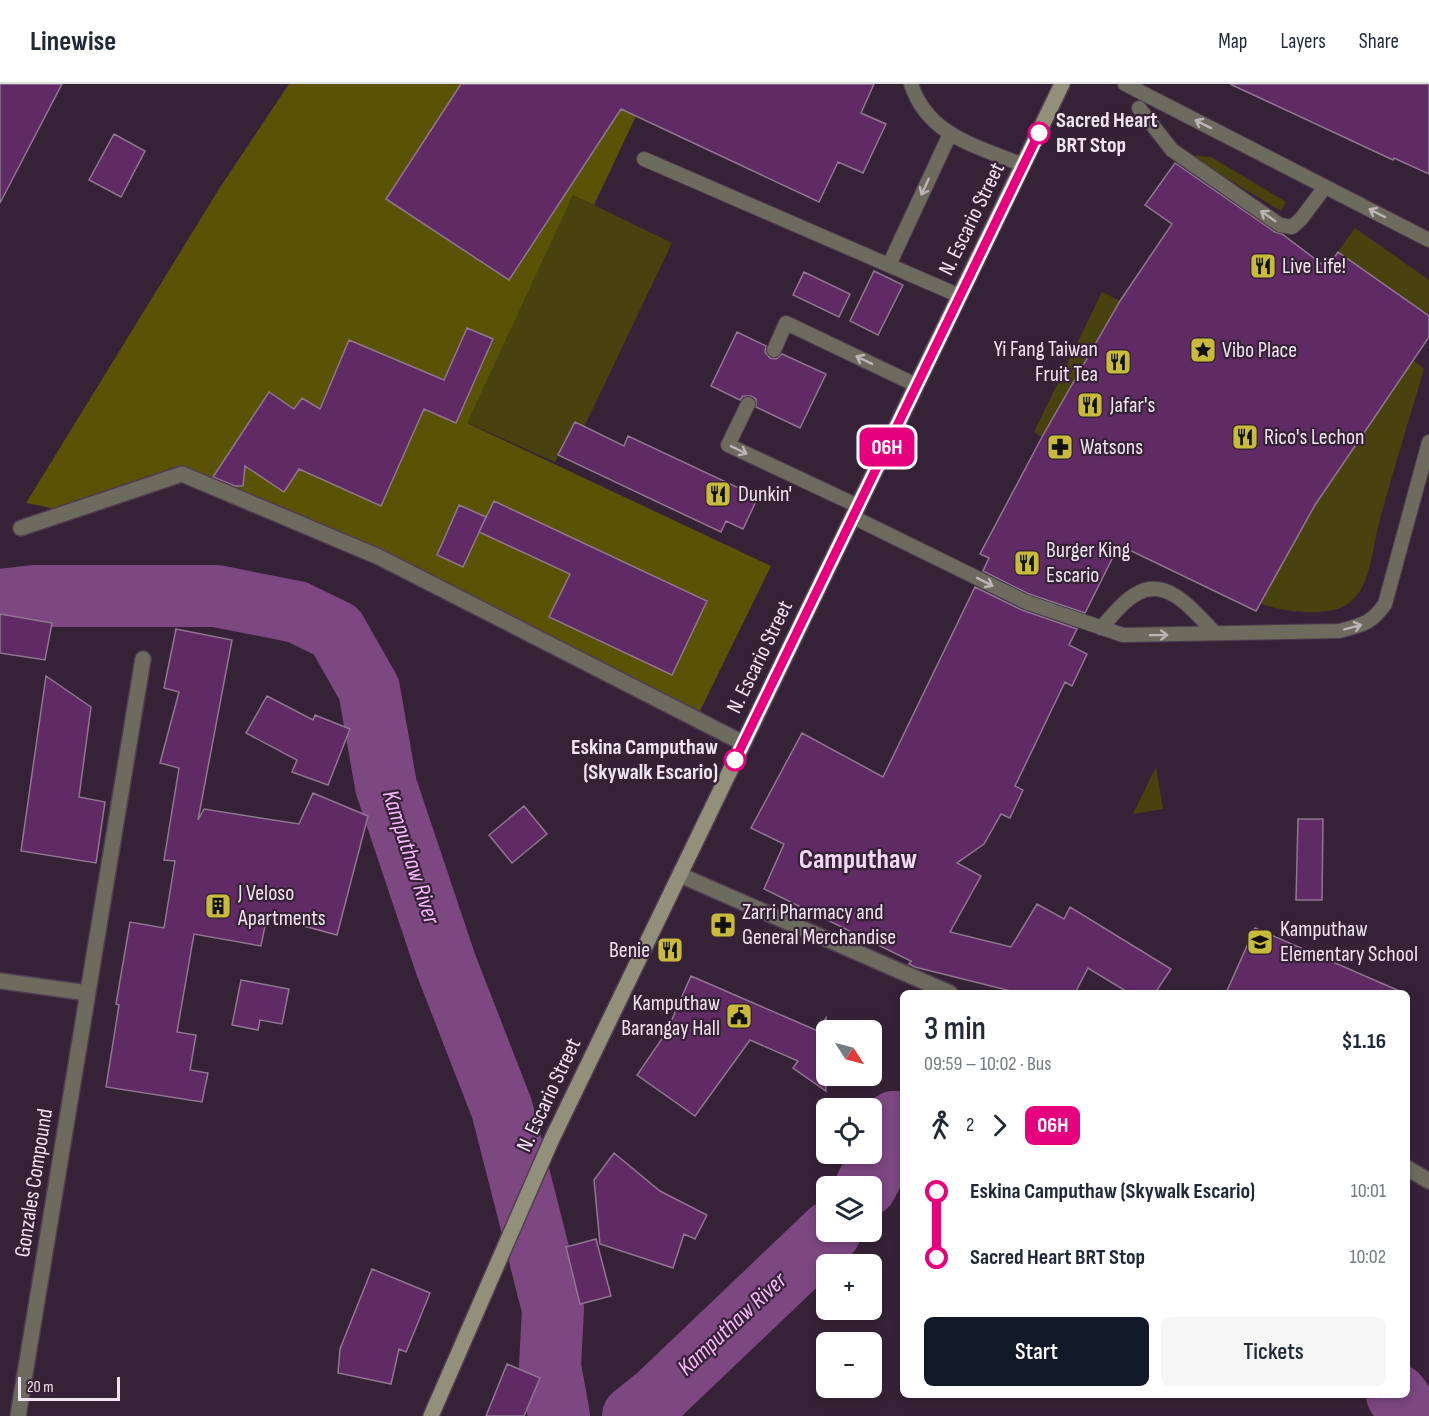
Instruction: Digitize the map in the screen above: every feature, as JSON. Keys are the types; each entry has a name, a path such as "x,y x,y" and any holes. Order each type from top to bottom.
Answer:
{"main road":[{"name":"N. Escario Street","path":"431,1416 551,1141 1062,84"}],"street":[{"path":"21,528 182,474 379,557 743,743"},
{"name":"Gonzales Compound","path":"18,1416 143,659"},
{"path":"680,875 943,990"},
{"path":"0,981 88,993"},
{"path":"1410,1170 1429,1181"}],"lane":[{"path":"911,84 915,98 934,123 950,134 1023,165"},
{"path":"1125,84 1429,240"},
{"path":"1139,108 1172,150 1280,225 1292,227 1301,219 1325,187"},
{"path":"889,265 950,134"},
{"path":"644,159 960,296"},
{"path":"774,350 786,323 916,385"},
{"path":"748,404 728,445 933,556 1026,602 1123,635 1339,631 1367,624 1376,617 1385,604 1429,442"},
{"path":"1101,628 1124,602 1140,591 1158,589 1179,597 1215,633"}],"shaded area":[{"path":"289,84 608,84 611,104 636,116 594,205 573,195 467,423 771,566 696,719 401,568 170,469 61,510 26,503 219,189"},
{"path":"1188,155 1211,157 1286,202 1281,211"},
{"path":"573,195 672,243 584,427 575,422 555,462 466,422"},
{"path":"1355,228 1429,280 1429,316 1338,252"},
{"path":"1102,292 1120,301 1042,437 1034,432"},
{"path":"1413,360 1424,369 1384,504 1364,584 1349,603 1331,611 1292,611 1260,603 1315,505"},
{"path":"1156,767 1163,809 1133,814"}],"building":[{"path":"0,84 62,84 0,203"},
{"path":"461,84 874,84 861,113 886,124 863,173 838,162 819,202 621,109 509,280 386,199"},
{"path":"1230,84 1429,84 1429,174 1394,158 1393,160"},
{"path":"114,134 145,151 121,197 89,180"},
{"path":"1175,163 1275,232 1282,234 1327,268 1338,252 1429,316 1429,337 1315,505 1256,611 1119,545 1085,613 1029,594 983,571 989,558 980,554 1042,437 1120,301 1172,224 1145,205"},
{"path":"874,271 903,285 878,335 850,321"},
{"path":"804,272 850,294 839,317 793,295"},
{"path":"467,328 493,339 456,423 424,409 381,506 299,469 284,492 245,466 243,486 235,486 213,477 269,392 294,409 302,398 320,409 349,340 444,380"},
{"path":"737,332 766,346 765,352 770,358 776,359 782,354 826,374 800,428 756,407 756,399 751,396 743,396 740,400 711,386"},
{"path":"575,422 624,446 628,436 758,497 743,529 726,521 721,532 558,455"},
{"path":"494,501 707,601 672,675 549,617 570,574 479,532"},
{"path":"459,505 486,517 463,567 437,555"},
{"path":"975,587 1022,610 1077,629 1069,645 1087,654 1072,686 1065,682 1015,786 1023,790 1010,818 1001,814 984,844 957,863 981,876 950,932 1011,947 1037,904 1064,919 1070,907 1171,969 1157,990 1124,990 1088,968 1077,990 1007,990 915,967 909,964 911,961 764,889 784,844 751,828 802,733 883,777"},
{"path":"0,614 52,623 45,660 0,653"},
{"path":"176,629 232,640 198,820 204,809 299,824 313,793 368,816 337,935 267,916 261,946 194,934 177,1032 196,1035 190,1070 208,1073 202,1102 106,1087 119,1005 116,1004 130,922 164,928 175,861 164,860 179,768 160,763 179,692 164,688"},
{"path":"46,676 91,707 79,797 105,802 96,863 21,851"},
{"path":"267,696 313,720 315,715 350,729 328,785 292,772 297,760 246,733"},
{"path":"524,806 547,834 512,863 489,835"},
{"path":"1298,819 1323,819 1322,900 1296,900"},
{"name":"Kamputhaw Elementary School","path":"1255,928 1397,990 1227,990"},
{"path":"691,976 816,1030 816,1084 793,1068 798,1061 750,1040 695,1116 637,1075 666,1033"},
{"path":"241,980 289,989 282,1024 260,1020 258,1030 232,1025"},
{"path":"614,1153 660,1191 707,1215 695,1239 684,1234 673,1268 600,1244 594,1180"},
{"path":"596,1239 611,1296 580,1304 566,1247"},
{"path":"372,1269 430,1293 406,1352 399,1349 391,1384 338,1373 340,1349"},
{"path":"507,1364 540,1378 524,1416 486,1416"}],"waterway":[{"name":"Kamputhaw River","path":"0,600 34,596 216,596 297,612 336,631 369,689 386,786 446,965 502,1109 553,1309 550,1366 559,1416"},
{"name":"Kamputhaw River","path":"871,1176 894,1122 900,1122"},
{"name":"Kamputhaw River","path":"633,1416 658,1396 820,1242"},
{"name":"Kamputhaw River","path":"1399,1398 1412,1416"}],"bus line":[{"name":"06H","path":"735,760 1039,133"}],"place":[{"name":"Sacred Heart BRT Stop","path":"1039,133"},
{"name":"Live Life!","path":"1263,266"},
{"name":"Vibo Place","path":"1203,350"},
{"name":"Yi Fang Taiwan Fruit Tea","path":"1118,362"},
{"name":"Jafar's","path":"1090,405"},
{"name":"Rico's Lechon","path":"1245,437"},
{"name":"Watsons","path":"1060,447"},
{"name":"Dunkin'","path":"718,494"},
{"name":"Burger King Escario","path":"1027,563"},
{"name":"Eskina Camputhaw (Skywalk Escario)","path":"735,760"},
{"name":"J Veloso Apartments","path":"218,906"},
{"name":"Zarri Pharmacy and General Merchandise","path":"723,925"},
{"name":"Kamputhaw Elementary School","path":"1260,942"},
{"name":"Benie","path":"670,950"},
{"name":"Kamputhaw Barangay Hall","path":"739,1016"}],"district":[{"name":"Camputhaw","path":"858,859"}]}
